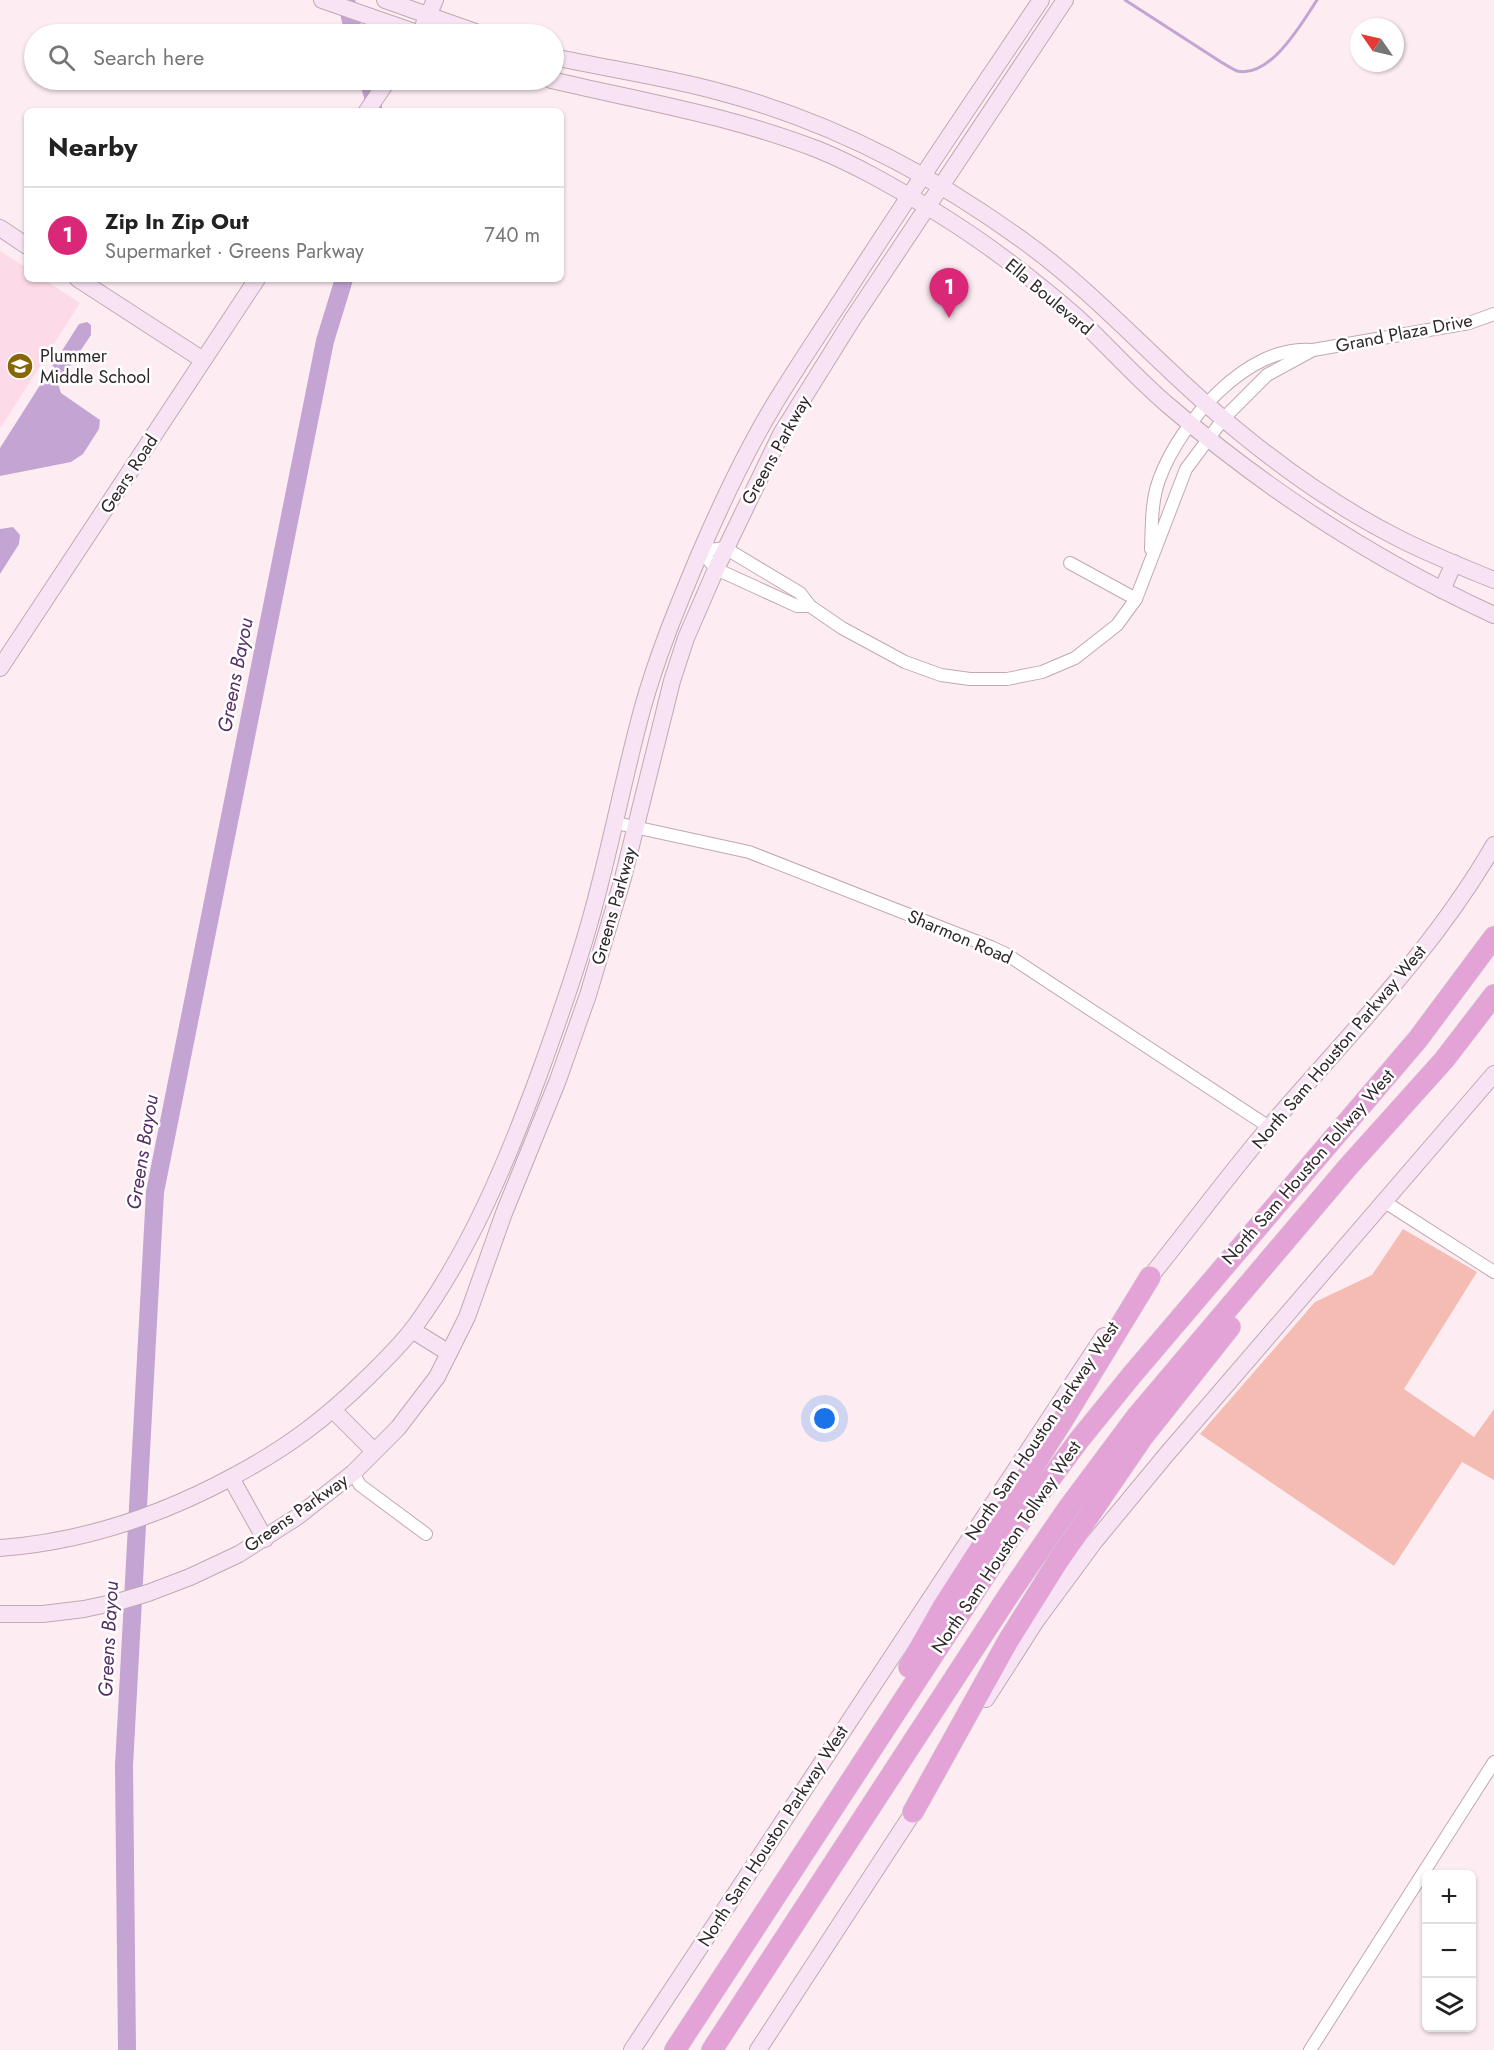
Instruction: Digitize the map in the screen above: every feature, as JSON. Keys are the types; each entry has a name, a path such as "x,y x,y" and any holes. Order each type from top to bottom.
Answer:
{"highway":[{"name":"North Sam Houston Tollway West","path":"675,2050 1027,1512 1079,1440 1176,1321 1418,1039 1494,937"},
{"path":"913,1812 1008,1641 1058,1561 1142,1438 1220,1341 1347,1168 1444,1060 1494,995"},
{"name":"North Sam Houston Tollway West","path":"712,2050 1010,1593 1070,1507 1137,1416 1347,1168"},
{"path":"812,1840 943,1607 1061,1423 1150,1277"}],"main road":[{"path":"322,0 389,24"},
{"path":"385,0 432,7 463,24"},
{"path":"423,24 432,7 448,0"},
{"name":"Greens Parkway","path":"0,1548 33,1545 100,1531 181,1503 231,1478 288,1445 334,1411 412,1330 442,1285 482,1217 508,1155 569,989 590,922 616,823 634,741 671,622 747,453 776,402 908,196 1041,0"},
{"name":"Greens Parkway","path":"0,1614 43,1614 84,1609 148,1593 239,1554 265,1539 326,1496 353,1473 398,1428 430,1386 467,1317 504,1214 558,1080 591,985 636,827 672,681 686,638 725,548 781,434 852,320 1065,0"},
{"name":"Ella Boulevard","path":"564,59 724,93 797,118 884,154 942,186 1024,241 1060,269 1207,405 1268,455 1363,519 1400,539 1494,580"},
{"path":"993,72 1010,84"},
{"path":"660,103 665,79"},
{"name":"Ella Boulevard","path":"564,83 710,115 788,139 857,168 928,207 1010,263 1080,320 1169,406 1257,478 1349,539 1442,590 1494,615"},
{"path":"369,108 381,90"},
{"path":"788,139 797,118"},
{"path":"0,228 24,244"},
{"path":"83,282 203,360"},
{"name":"Gears Road","path":"0,668 255,282"},
{"path":"1080,320 1096,301"},
{"path":"835,309 852,320"},
{"path":"1349,539 1363,519"},
{"path":"1442,590 1454,563"},
{"path":"653,676 672,681"},
{"name":"North Sam Houston Parkway West","path":"632,2050 1097,1344 1269,1127 1390,992 1451,912 1494,845"},
{"path":"758,2050 1036,1621 1095,1540 1494,1074"},
{"path":"412,1330 449,1353"},
{"path":"334,1411 374,1451"},
{"path":"231,1478 265,1539"}],"street":[{"name":"Grand Plaza Drive","path":"1151,555 1154,502 1159,482 1172,453 1191,423 1227,385 1262,361 1279,353 1298,349 1313,350 1469,323 1494,314"},
{"name":"Grand Plaza Drive","path":"725,548 800,593 810,606 842,628 905,662 941,675 970,679 1007,679 1042,672 1075,658 1116,625 1136,600 1179,484 1186,469 1207,438 1267,375 1313,350"},
{"path":"701,551 725,548"},
{"name":"Grand Plaza Drive","path":"701,551 716,568 797,606 810,606"},
{"path":"1070,563 1136,600"},
{"name":"Sharmon Road","path":"616,823 749,852 1006,954 1269,1127"},
{"path":"1385,1202 1494,1272"},
{"path":"353,1473 360,1485 426,1534"},
{"path":"1310,2050 1494,1762"}],"shaded area":[{"name":"Plummer Middle School","path":"0,251 24,266 24,282 48,282 80,303 0,429"},
{"path":"87,322 91,325 91,335 58,384 61,393 100,420 99,429 83,454 71,462 0,476 0,448 79,324"},
{"path":"13,527 20,535 19,544 0,574 0,529"},
{"path":"1403,1229 1477,1272 1404,1389 1474,1437 1494,1409 1494,1480 1462,1462 1394,1566 1200,1434 1315,1302 1372,1275"}],"waterway":[{"name":"Greens Bayou","path":"346,0 352,24"},
{"path":"1125,0 1237,71 1249,71 1261,67 1273,58 1294,35 1317,0"},
{"name":"Greens Bayou","path":"371,90 373,108"},
{"name":"Greens Bayou","path":"127,2050 124,1766 155,1192 325,341 343,282"}],"place":[{"name":"Zip In Zip Out","path":"949,318"},
{"name":"Plummer Middle School","path":"20,366"}]}
